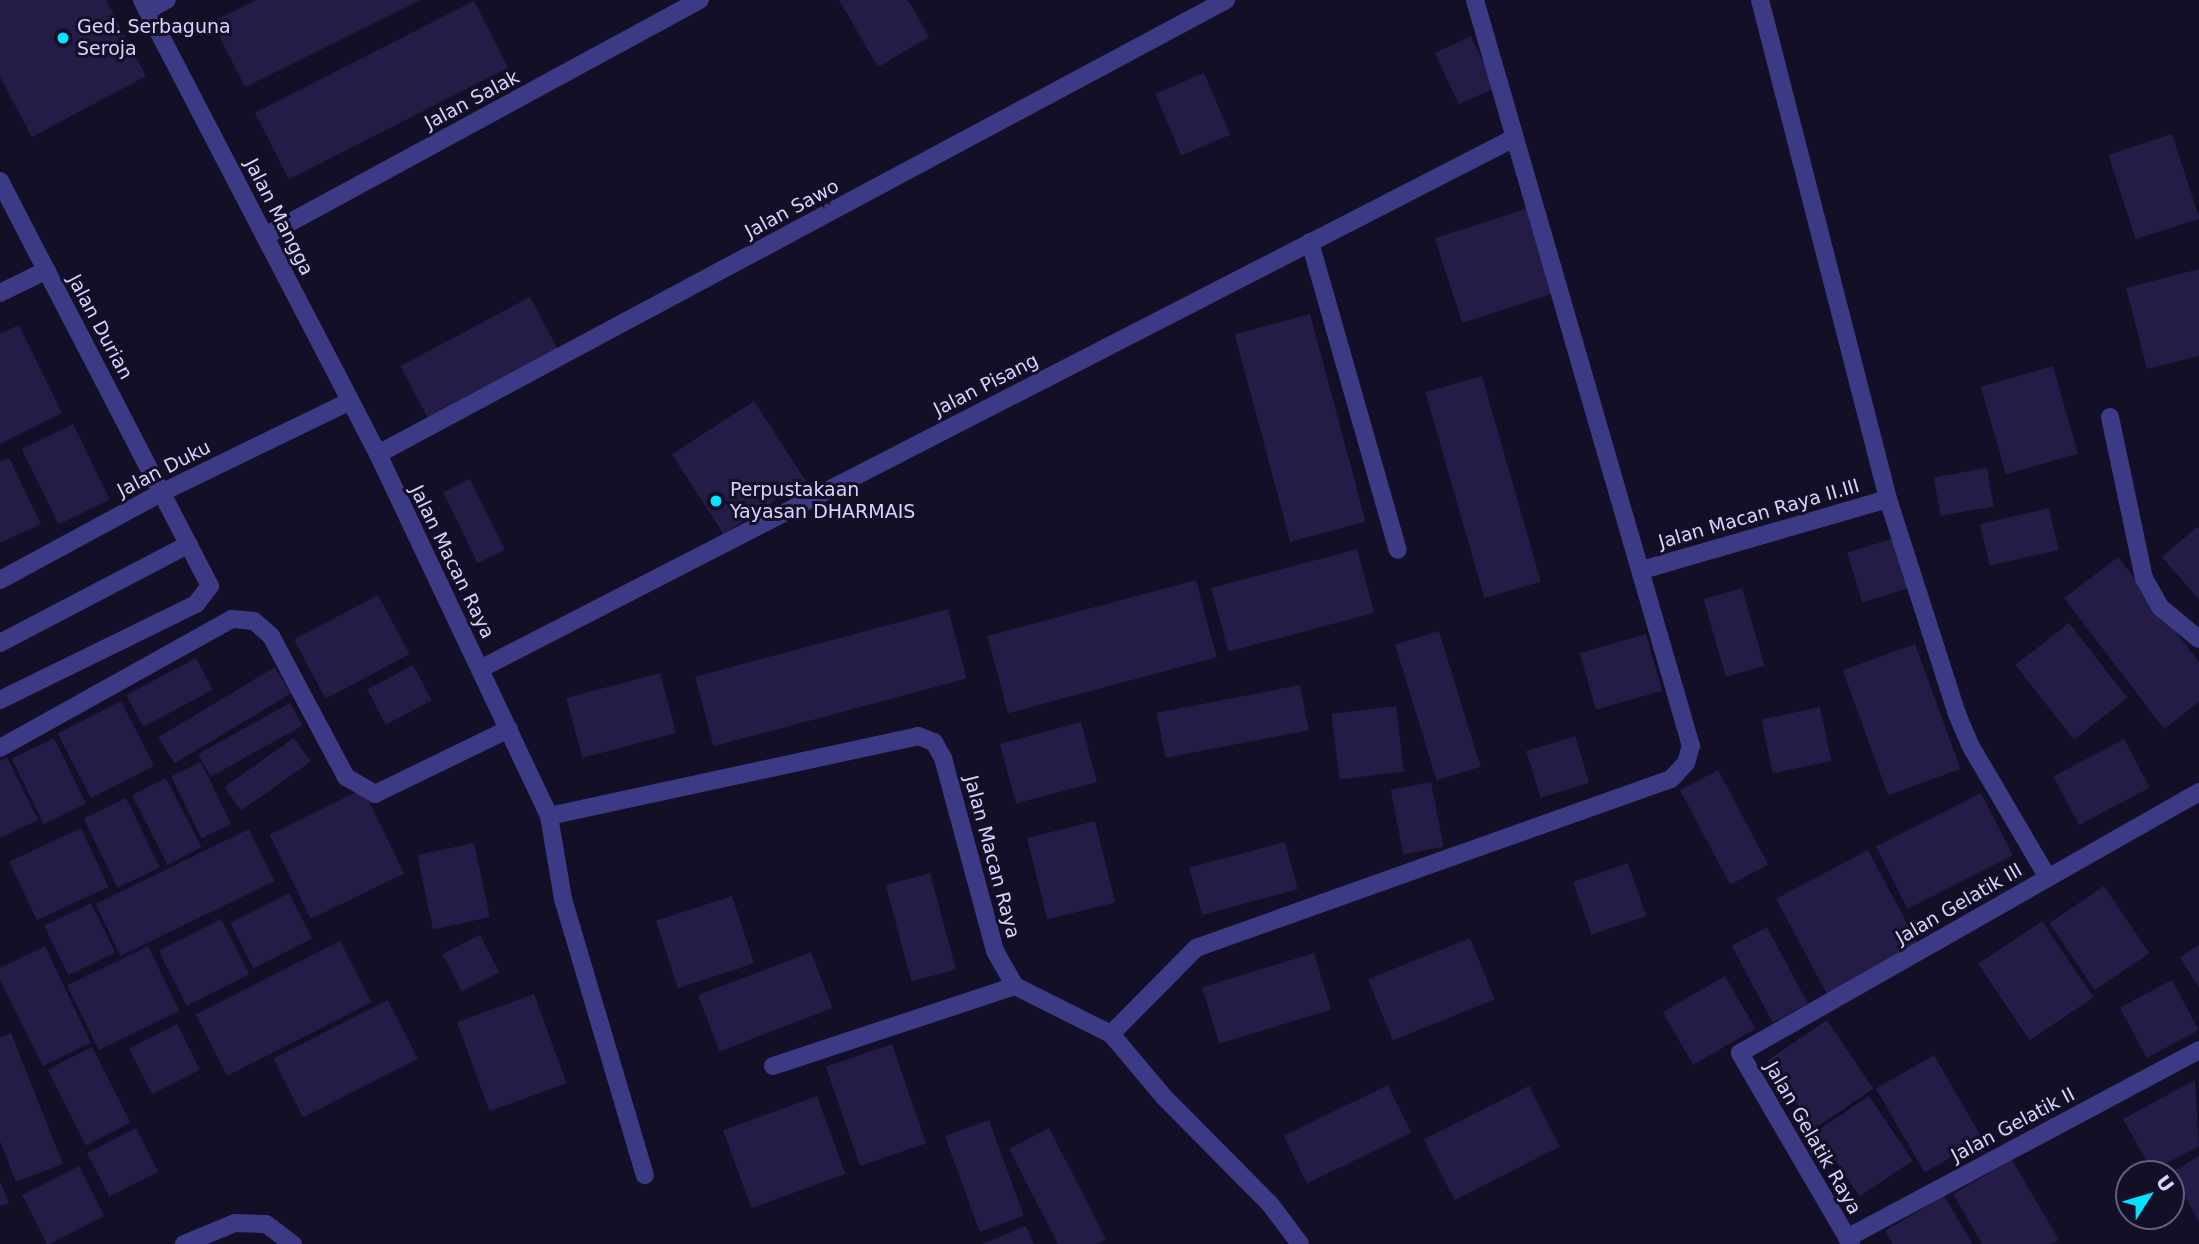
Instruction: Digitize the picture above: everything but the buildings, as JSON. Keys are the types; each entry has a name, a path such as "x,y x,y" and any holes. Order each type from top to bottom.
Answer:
{"street":[{"path":"144,5 167,0"},
{"name":"Jalan Salak","path":"265,236 700,0"},
{"name":"Jalan Sawo","path":"378,454 1226,0"},
{"path":"1111,1034 1179,964 1205,944 1671,779 1686,763 1691,746 1642,570 1512,139 1475,0"},
{"path":"1760,0 1888,499 1970,745 2048,878"},
{"name":"Jalan Mangga","path":"144,5 378,454"},
{"name":"Jalan Pisang","path":"480,669 1512,139"},
{"name":"Jalan Durian","path":"0,181 210,586 196,604 0,700"},
{"path":"1310,242 1398,550"},
{"path":"0,293 47,270"},
{"name":"Jalan Duku","path":"0,580 163,492 350,401"},
{"path":"2110,417 2144,578 2160,607 2199,639"},
{"name":"Jalan Macan Raya","path":"378,454 549,816"},
{"name":"Jalan Macan Raya II.III","path":"1642,570 1888,499"},
{"path":"0,643 189,544"},
{"path":"0,748 232,619 254,621 271,636 346,777 375,794 509,729"},
{"name":"Jalan Macan Raya","path":"488,688 549,816"},
{"name":"Jalan Macan Raya","path":"549,816 918,736 934,742 943,758 995,951 1015,986"},
{"name":"Jalan Gelatik III","path":"1740,1053 2199,792"},
{"path":"549,816 563,899 645,1175"},
{"path":"773,1066 1015,986 1111,1034 1164,1097 1270,1204 1300,1244"},
{"name":"Jalan Gelatik II","path":"1849,1241 2199,1050"},
{"name":"Jalan Gelatik Raya","path":"1740,1053 1849,1241"},
{"path":"184,1244 235,1223 266,1224 293,1244"}],"place":[{"name":"Ged. Serbaguna Seroja","path":"63,38"},
{"name":"Perpustakaan Yayasan DHARMAIS","path":"716,501"}]}
